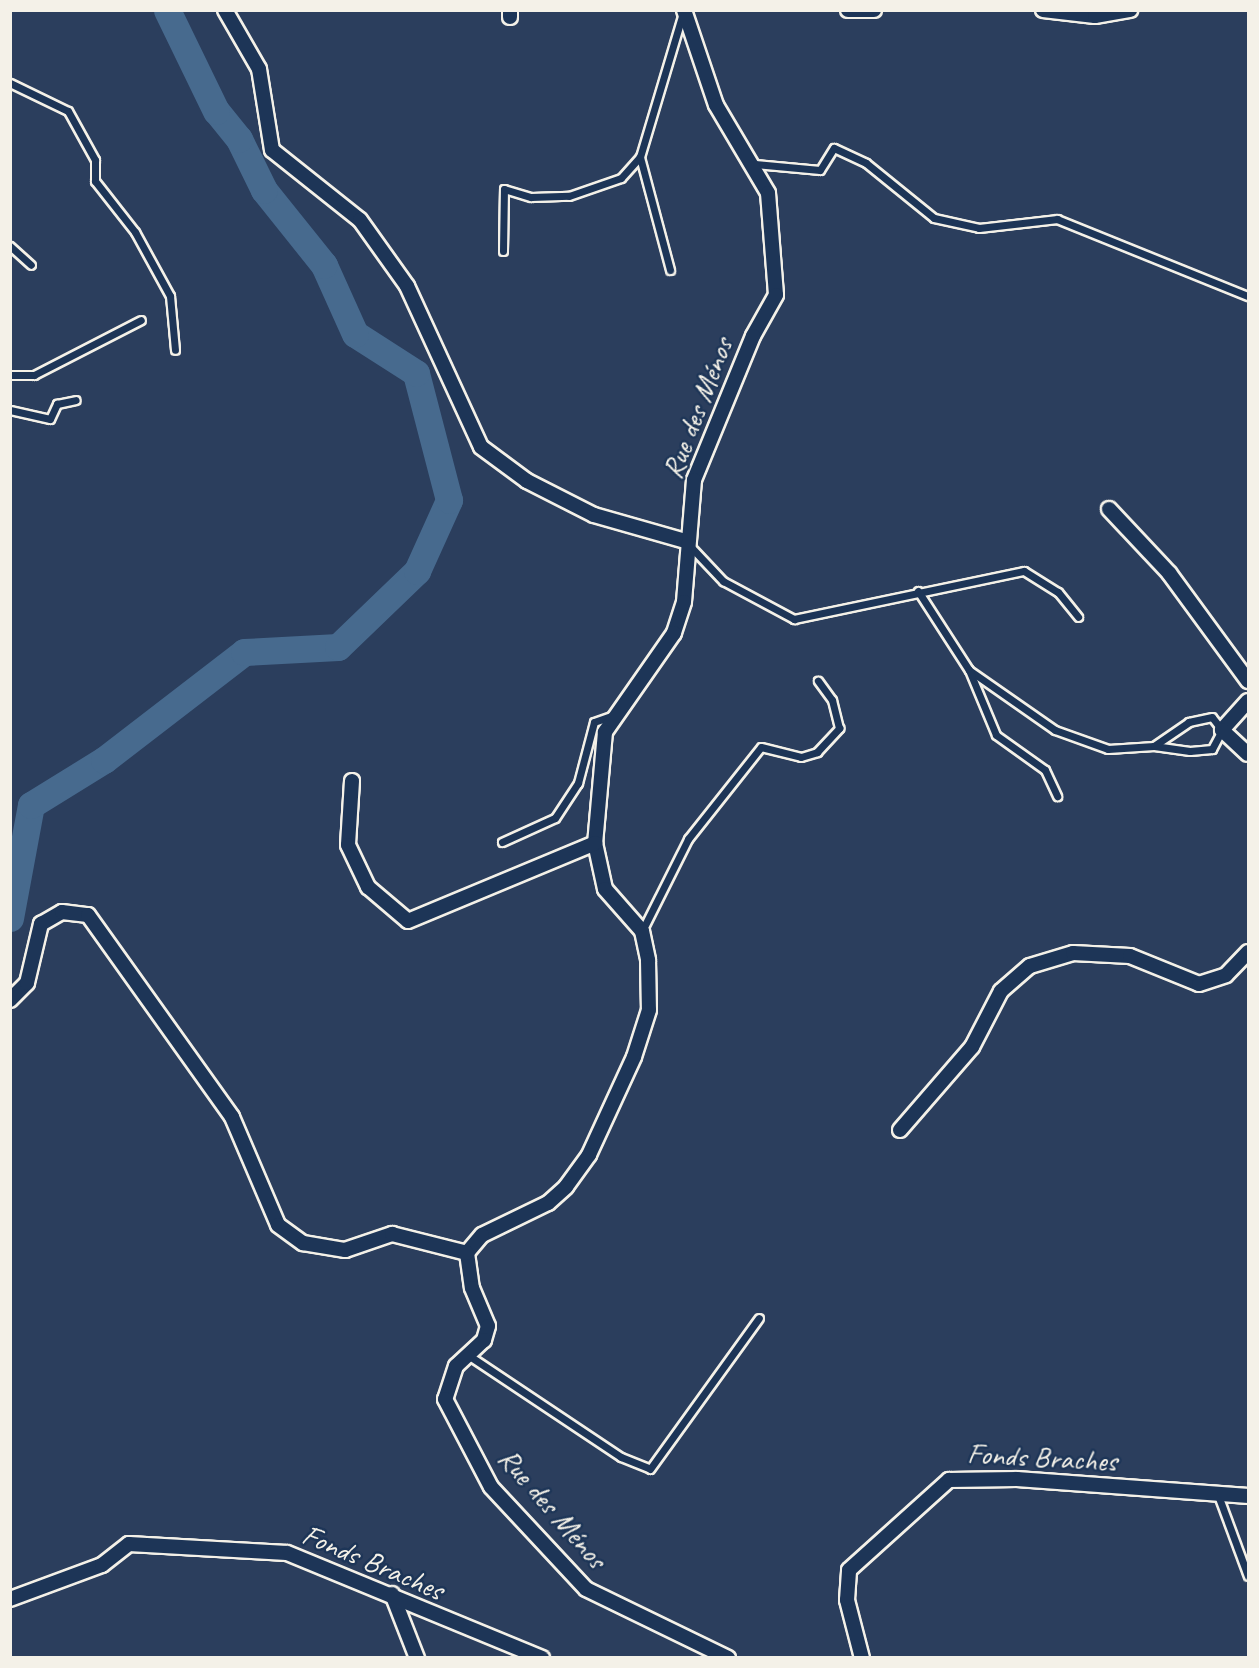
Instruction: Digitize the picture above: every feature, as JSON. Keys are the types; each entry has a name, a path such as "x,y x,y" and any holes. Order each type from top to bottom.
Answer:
{"street":[{"path":"225,10 259,69 272,150 360,220 407,286 481,447 527,481 594,516 685,541"},
{"name":"Rue des Ménos","path":"642,931 605,889 595,843 605,732 614,715 674,633 684,602 685,541 694,480 753,336 776,296 768,193 755,164 716,105 684,10"},
{"path":"848,10 874,10"},
{"path":"1043,10 1095,15 1130,10"},
{"path":"1109,509 1169,573 1248,681"},
{"path":"1248,701 1222,730 1248,754"},
{"path":"352,781 348,845 368,887 408,921 595,843"},
{"path":"10,1000 27,983 41,924 62,912 88,915 232,1117 278,1225 303,1243 345,1251 392,1234 467,1253 482,1235 548,1203 589,1155 626,1084 649,1010 642,931"},
{"path":"900,1130 972,1047 1001,991 1030,966 1072,953 1130,956 1199,984 1226,975 1248,952"},
{"name":"Rue des Ménos","path":"467,1253 472,1288 488,1326 484,1340 456,1366 445,1399 491,1487 586,1589 728,1658"},
{"name":"Fonds Braches","path":"862,1658 847,1600 849,1569 949,1480 1017,1479 1218,1496 1248,1496"},
{"name":"Fonds Braches","path":"10,1599 102,1565 129,1544 287,1552 542,1658"},
{"path":"392,1594 417,1658"}],"lane":[{"path":"503,251 504,189 531,197 570,196 621,178 640,157 684,10"},
{"path":"10,83 68,111 95,160 95,181 135,232 170,296 174,350"},
{"path":"755,164 820,170 834,148 866,163 934,218 980,228 1057,219 1248,296"},
{"path":"640,157 670,270"},
{"path":"10,246 31,265"},
{"path":"10,375 34,375 141,320"},
{"path":"10,410 50,419 57,404 76,400"},
{"path":"685,541 723,581 794,619 918,591 1024,571 1058,592 1078,617"},
{"path":"918,591 969,670 996,735 1045,770 1057,796"},
{"path":"969,670 1055,730 1108,749 1154,746 1212,749 1222,730 1212,717 1189,722 1154,746"},
{"path":"642,931 688,839 761,747 801,757 817,752 839,728 832,700 818,681"},
{"path":"502,842 555,818 578,783 594,722 614,715"},
{"path":"468,1355 621,1457 650,1469 759,1318"},
{"path":"1218,1496 1248,1576"}],"waterway":[{"path":"10,918 31,805 104,760 244,652 338,647 417,571 449,500 416,373 355,334 324,265 264,190 239,139 216,111 167,10"}]}
